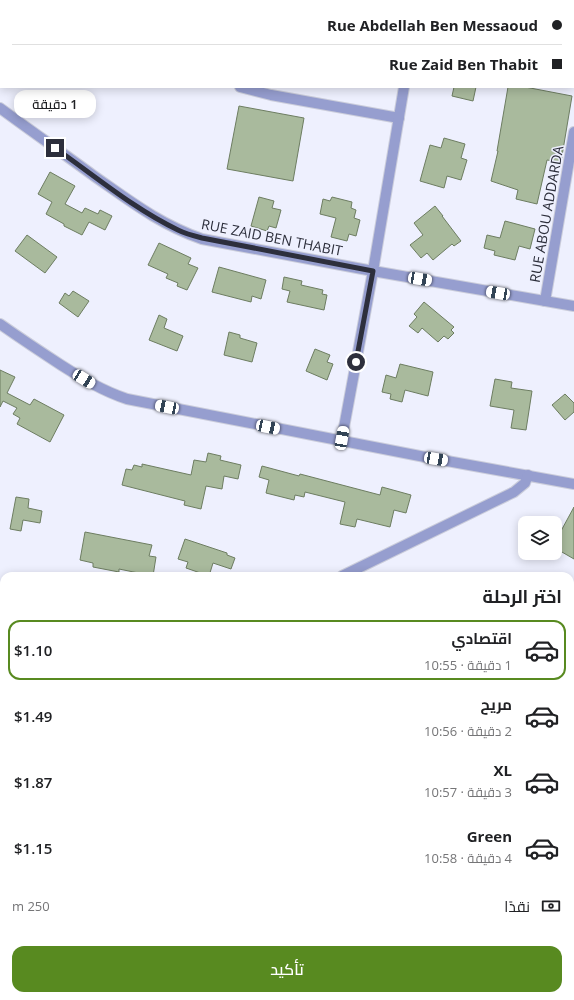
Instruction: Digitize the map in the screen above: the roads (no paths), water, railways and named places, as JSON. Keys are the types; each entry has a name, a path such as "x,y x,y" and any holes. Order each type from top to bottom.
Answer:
{"street":[{"path":"244,88 399,118"},
{"path":"340,441 342,438 373,271 404,88"},
{"name":"RUE ZAID BEN THABIT","path":"0,108 132,203 158,220 180,231 202,238 373,271 574,306"},
{"name":"RUE ABOU ADDARDA","path":"545,301 573,147 574,132"},
{"path":"0,324 89,382 116,395 138,401 340,441 574,484"},
{"path":"350,572 514,492 525,483 528,476"}]}
